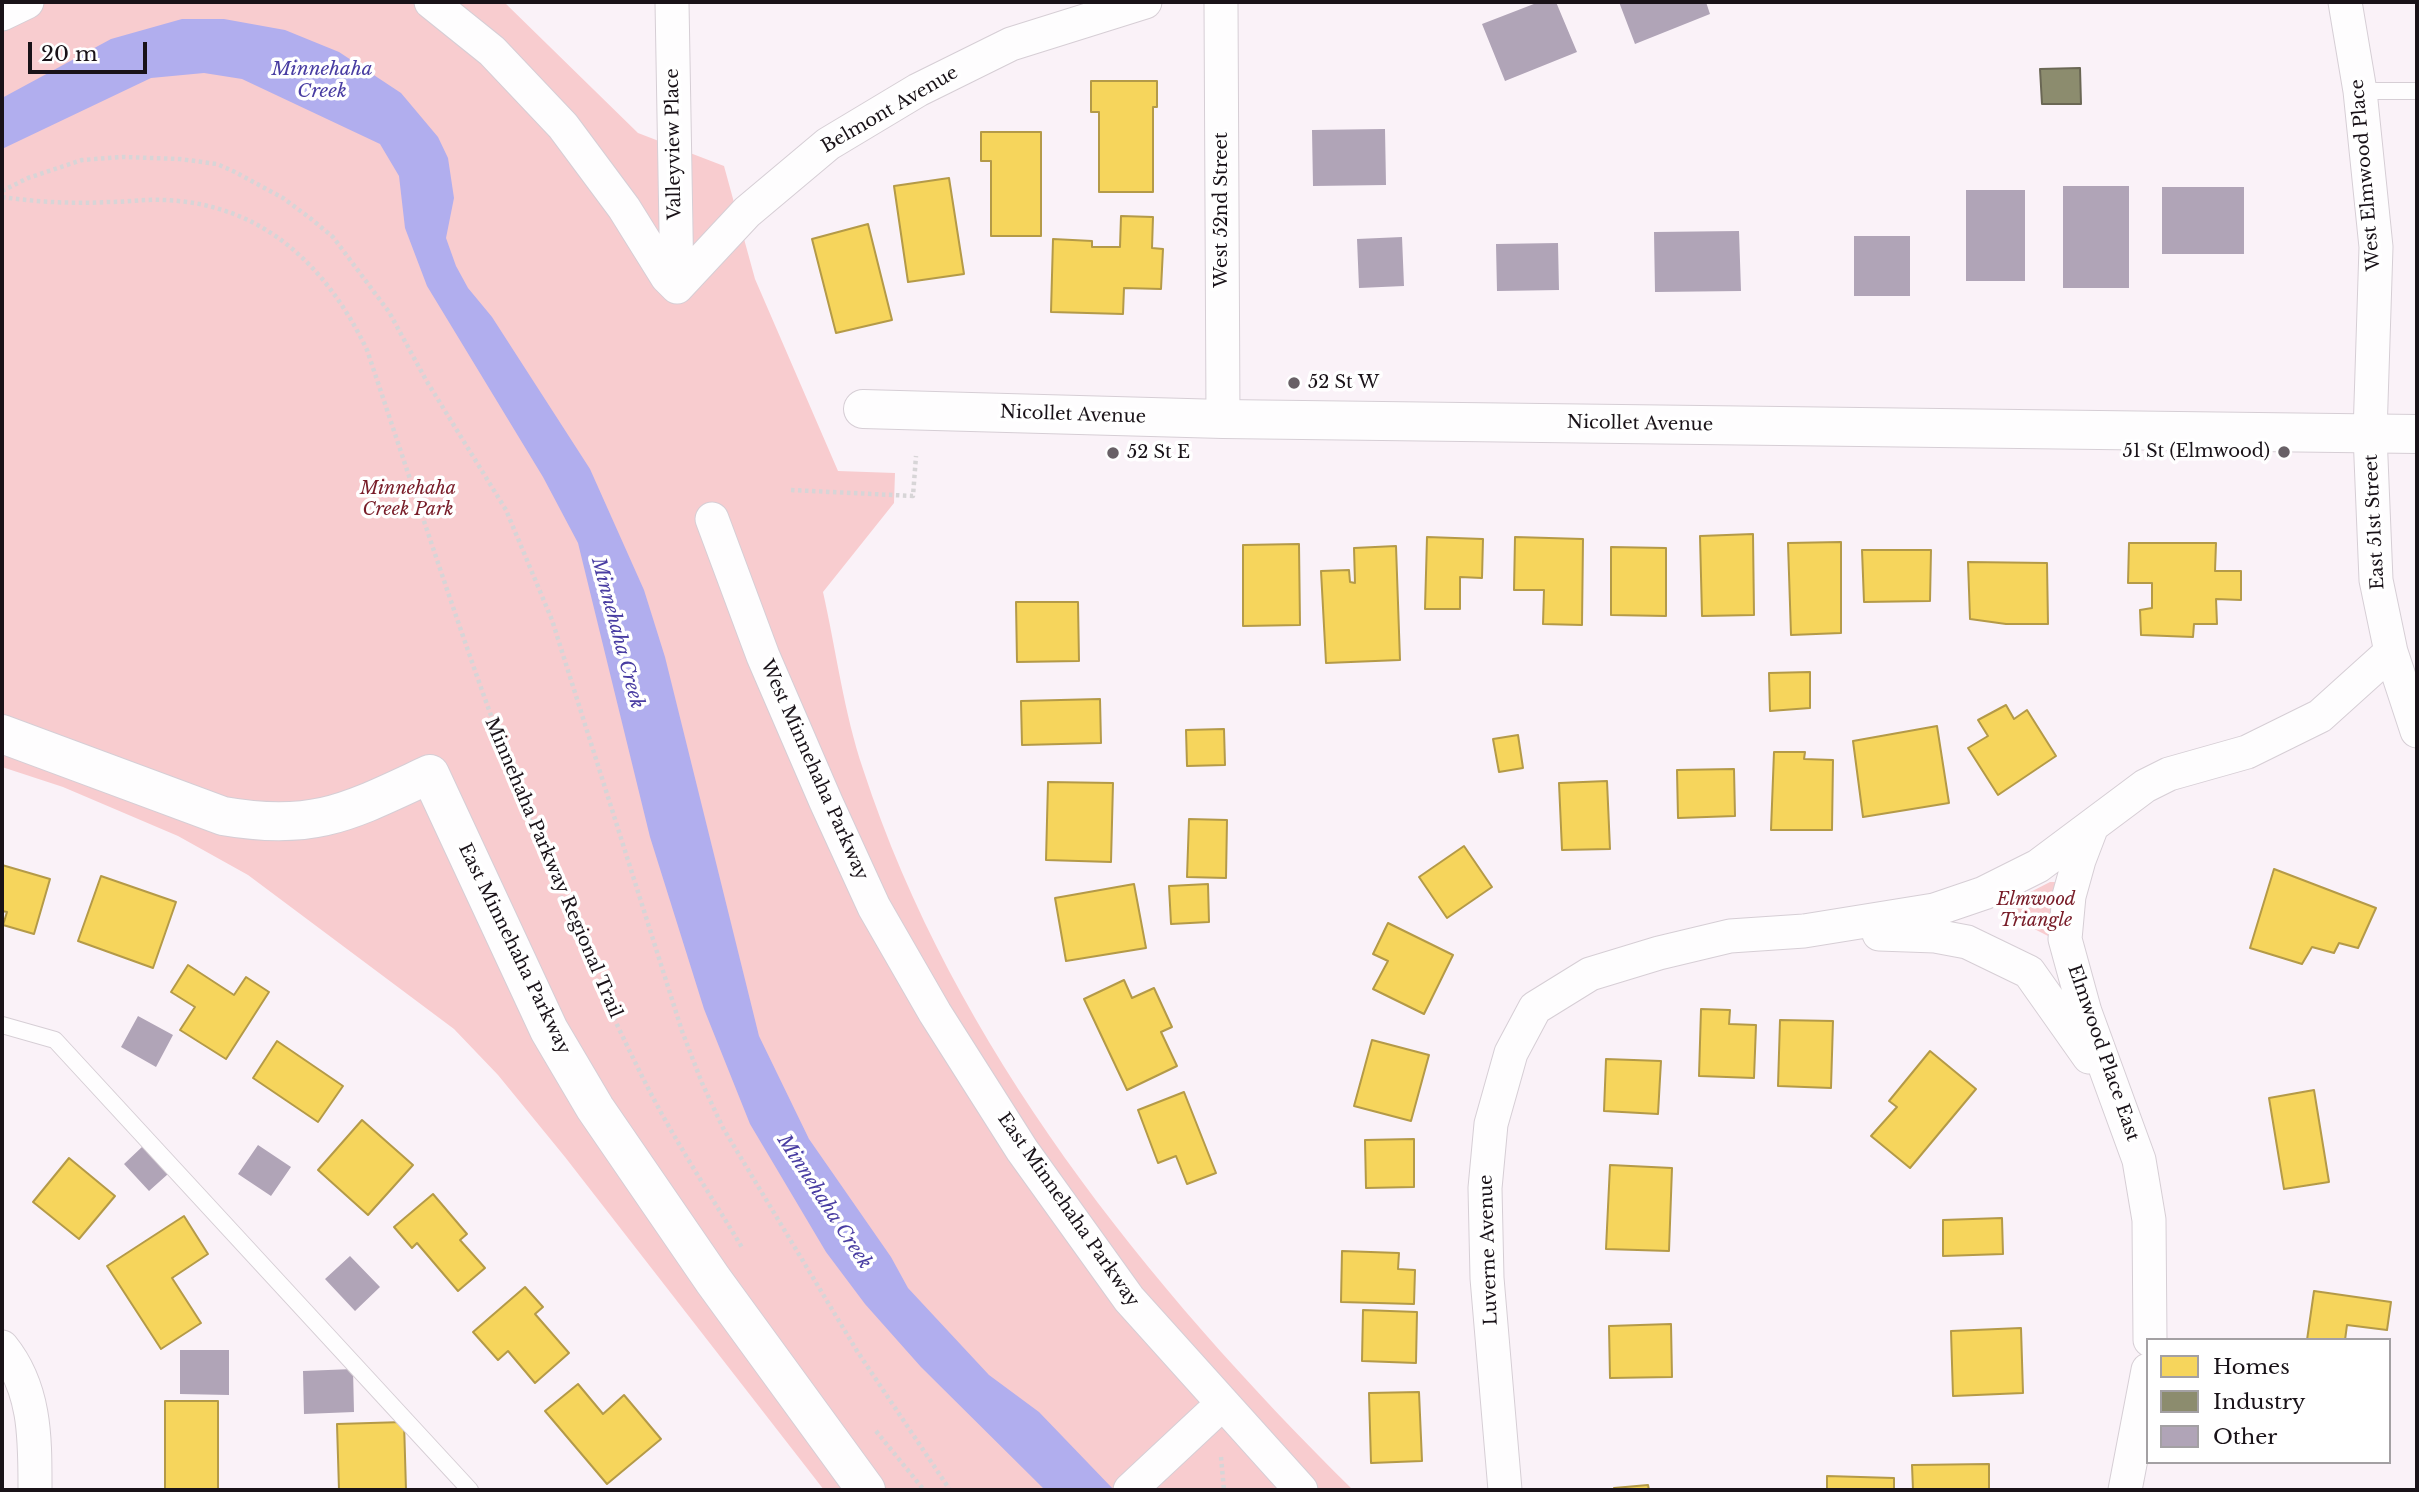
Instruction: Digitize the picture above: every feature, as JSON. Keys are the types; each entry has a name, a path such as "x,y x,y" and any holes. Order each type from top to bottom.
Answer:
{"main road":[{"name":"Nicollet Avenue","path":"863,409 1223,419 2417,434"},
{"name":"East Minnehaha Parkway","path":"2,734 223,816 259,822 327,817 363,806 430,774 548,1030 595,1108 713,1280 866,1490"}],"street":[{"path":"2,15 27,2"},
{"path":"431,2 492,51 563,126 624,208 667,278 677,287"},
{"name":"Valleyview Place","path":"673,2 677,287"},
{"name":"Belmont Avenue","path":"677,287 747,212 828,144 918,90 1011,44 1145,2"},
{"name":"West 52nd Street","path":"1221,2 1223,419"},
{"name":"West Elmwood Place","path":"2345,2 2360,91 2376,247 2370,434"},
{"name":"East 51st Street","path":"2370,434 2370,502 2376,580 2391,652 2417,731"},
{"name":"West Minnehaha Parkway","path":"712,519 763,656 874,907 934,1013"},
{"path":"2092,826 2145,786 2169,774 2247,752 2320,716 2391,652"},
{"name":"Luverne Avenue","path":"1505,1490 1487,1278 1485,1188 1491,1124 1511,1054 1535,1009 1590,974 1659,953 1730,936 1804,931 1934,911 1984,893 2038,866 2092,826"},
{"name":"Elmwood Place East","path":"2092,826 2069,896 2066,939 2085,1012 2119,1099 2139,1160 2149,1220 2150,1338"},
{"name":"Luverne Avenue","path":"1804,931 1936,936 1967,942 2029,972 2119,1099"},
{"name":"East Minnehaha Parkway","path":"934,1013 1085,1241 1129,1299 1221,1405 1301,1490"},
{"path":"2,1347 27,1389 34,1435 35,1490"},
{"path":"2125,1490 2146,1380"},
{"path":"1140,1480 1221,1405"}],"lane":[{"path":"2360,91 2417,91"},
{"path":"2,1024 55,1040 470,1490"}],"path":[{"path":"2,191 28,178 82,160 159,158 217,164 283,198 310,218 333,237 372,285 506,510 530,565 552,620 682,1031 723,1128 857,1351 950,1490"},
{"name":"Minnehaha Parkway Regional Trail","path":"2,197 56,202 165,200 224,211 276,235 291,246 320,274 345,307 367,350 494,729 568,911 650,1091 747,1254"},
{"path":"791,490 913,495 916,456"},
{"path":"870,1423 924,1490"},
{"path":"1220,1452 1224,1490"}],"green space":[{"name":"Minnehaha Creek Park","path":"2,2 504,2 638,133 724,166 755,279 838,471 895,473 894,503 823,592 856,748 902,872 949,971 1004,1066 1065,1158 1131,1246 1202,1331 1353,1490 824,1490 565,1157 498,1075 454,1029 248,875 178,836 63,787 2,767"},
{"name":"Elmwood Triangle","path":"2050,882 2056,882 2050,937 2003,913 2007,904"}],"water":[{"name":"Minnehaha Creek","path":"182,19 224,19 285,30 339,52 401,93 438,137 448,158 454,198 446,238 456,266 468,288 492,317 590,469 644,590 665,657 759,1036 809,1139 891,1257 908,1288 989,1375 1039,1412 1114,1490 1045,1490 921,1367 865,1304 826,1252 750,1124 704,1009 650,837 578,543 543,477 427,286 405,228 399,176 380,144 242,79 204,73 151,78 2,149 2,98 111,39"}],"building: Homes":[{"path":"1091,81 1157,81 1157,107 1153,107 1153,192 1099,192 1099,112 1091,112"},
{"path":"981,132 1041,132 1041,236 991,236 991,161 981,161"},
{"path":"949,178 964,274 908,282 894,186"},
{"path":"1121,216 1153,217 1152,248 1163,249 1161,289 1124,288 1123,314 1051,312 1053,239 1092,241 1092,247 1120,247"},
{"path":"868,224 892,320 836,333 812,239"},
{"path":"1753,534 1754,615 1702,616 1700,536"},
{"path":"1427,537 1483,539 1482,578 1460,577 1460,609 1425,609"},
{"path":"1515,537 1583,539 1582,625 1543,624 1544,590 1514,590"},
{"path":"1841,542 1841,633 1791,635 1788,543"},
{"path":"2129,543 2216,543 2215,571 2241,571 2241,600 2216,599 2217,624 2194,624 2193,637 2141,635 2140,610 2152,608 2152,583 2128,583"},
{"path":"1299,544 1300,625 1243,626 1243,545"},
{"path":"1396,546 1400,660 1326,663 1321,571 1349,570 1350,582 1355,583 1354,548"},
{"path":"1611,547 1666,548 1666,616 1611,615"},
{"path":"1862,550 1931,550 1930,601 1864,602"},
{"path":"1968,562 2047,563 2048,624 2006,624 1970,619"},
{"path":"1016,602 1078,602 1079,661 1017,662"},
{"path":"1810,672 1810,708 1770,711 1769,673"},
{"path":"1100,699 1101,743 1022,745 1021,701"},
{"path":"2006,705 2014,719 2027,710 2056,756 1998,795 1968,748 1988,736 1978,720"},
{"path":"1937,726 1949,803 1863,817 1853,741"},
{"path":"1224,729 1225,765 1187,766 1186,730"},
{"path":"1518,735 1523,768 1499,772 1493,739"},
{"path":"1774,752 1805,752 1804,759 1833,760 1832,830 1771,830"},
{"path":"1734,769 1735,816 1678,818 1677,770"},
{"path":"1607,781 1610,849 1562,850 1559,783"},
{"path":"1048,782 1113,783 1111,862 1046,860"},
{"path":"1189,819 1227,820 1226,878 1187,877"},
{"path":"1464,846 1492,887 1447,918 1419,877"},
{"path":"2,865 50,879 34,934 3,925 7,912 2,911"},
{"path":"2274,869 2376,908 2358,948 2339,943 2334,953 2312,947 2302,964 2250,948"},
{"path":"101,876 176,902 153,968 78,941"},
{"path":"1134,884 1146,948 1066,961 1055,898"},
{"path":"1208,884 1209,922 1171,924 1169,886"},
{"path":"1388,923 1453,955 1424,1014 1373,989 1388,961 1373,954"},
{"path":"188,965 234,995 246,977 269,992 226,1059 180,1030 195,1007 171,992"},
{"path":"1124,980 1132,998 1154,988 1172,1027 1161,1032 1177,1066 1127,1090 1084,999"},
{"path":"1701,1009 1730,1010 1729,1024 1756,1025 1754,1078 1699,1076"},
{"path":"1780,1020 1833,1021 1831,1088 1778,1086"},
{"path":"1372,1040 1429,1055 1411,1121 1354,1106"},
{"path":"277,1041 343,1086 318,1122 253,1078"},
{"path":"1930,1051 1976,1089 1910,1168 1871,1136 1897,1107 1889,1101"},
{"path":"1606,1059 1661,1061 1658,1114 1604,1111"},
{"path":"2314,1090 2329,1182 2284,1189 2269,1098"},
{"path":"1184,1092 1216,1173 1187,1184 1176,1156 1158,1163 1138,1110"},
{"path":"362,1120 413,1165 368,1215 318,1170"},
{"path":"1414,1139 1414,1187 1366,1188 1365,1140"},
{"path":"69,1158 115,1196 79,1239 33,1202"},
{"path":"1610,1165 1672,1168 1669,1251 1606,1249"},
{"path":"433,1194 467,1234 460,1240 485,1268 458,1291 417,1243 412,1248 394,1227"},
{"path":"184,1216 208,1254 172,1278 201,1323 161,1349 107,1266"},
{"path":"2002,1218 2003,1254 1943,1256 1943,1220"},
{"path":"1342,1251 1399,1253 1398,1269 1415,1270 1414,1304 1341,1302"},
{"path":"525,1287 543,1307 535,1314 569,1353 535,1383 508,1351 498,1360 473,1332"},
{"path":"2314,1291 2391,1302 2387,1330 2347,1325 2345,1338 2307,1338"},
{"path":"1363,1310 1417,1312 1416,1363 1362,1361"},
{"path":"1671,1324 1672,1377 1610,1378 1609,1326"},
{"path":"2021,1328 2023,1393 1953,1396 1951,1331"},
{"path":"578,1384 603,1414 624,1395 661,1439 607,1484 545,1411"},
{"path":"1419,1392 1422,1461 1371,1463 1369,1393"},
{"path":"165,1401 218,1401 218,1490 165,1490"},
{"path":"404,1422 406,1490 339,1490 337,1424"},
{"path":"1989,1464 1989,1490 1913,1490 1912,1465"},
{"path":"1827,1476 1894,1478 1894,1490 1827,1490"},
{"path":"1648,1485 1649,1490 1614,1490 1614,1488"}],"building: Industry":[{"path":"2080,68 2081,104 2042,104 2040,69"}],"building: Other":[{"path":"1539,2 1556,2 1577,52 1505,81 1482,24"},
{"path":"1619,2 1706,2 1710,14 1635,44"},
{"path":"1385,129 1386,185 1313,186 1312,130"},
{"path":"2063,186 2129,186 2129,288 2063,288"},
{"path":"2162,187 2244,187 2244,254 2162,254"},
{"path":"1966,190 2025,190 2025,281 1966,281"},
{"path":"1739,231 1741,291 1655,292 1654,232"},
{"path":"1854,236 1910,236 1910,296 1854,296"},
{"path":"1402,237 1404,286 1359,288 1357,239"},
{"path":"1558,243 1559,290 1497,291 1496,244"},
{"path":"138,1016 173,1035 156,1067 121,1047"},
{"path":"258,1145 291,1167 271,1196 238,1174"},
{"path":"143,1146 168,1174 149,1191 124,1164"},
{"path":"350,1256 380,1287 355,1311 325,1279"},
{"path":"180,1350 229,1350 229,1395 180,1394"},
{"path":"353,1369 354,1412 304,1414 303,1371"}],"place":[{"name":"52 St W","path":"1294,383"},
{"name":"51 St (Elmwood)","path":"2284,452"},
{"name":"52 St E","path":"1113,453"}]}
